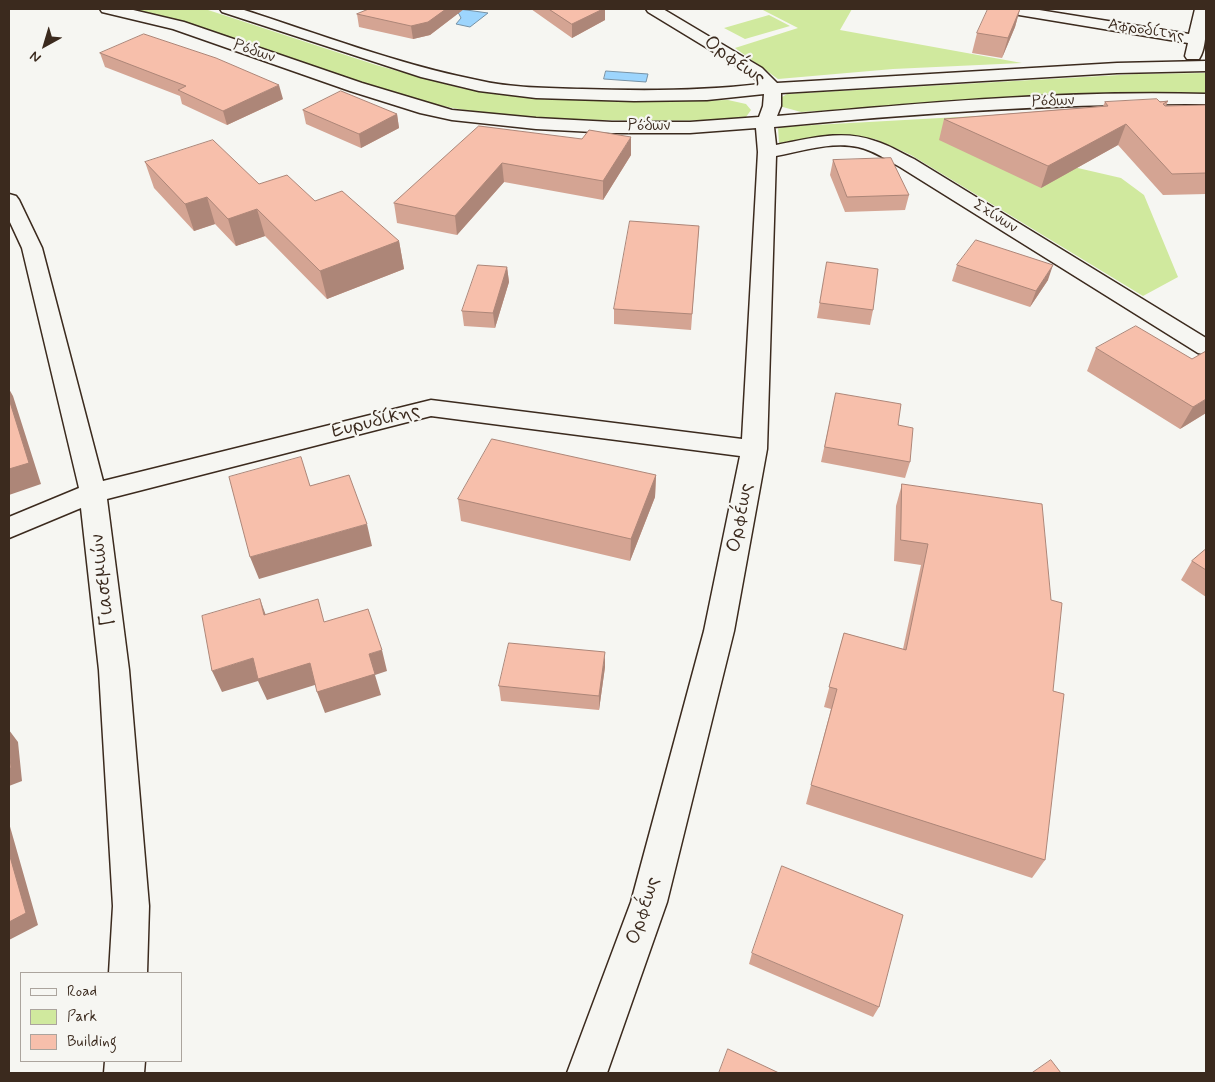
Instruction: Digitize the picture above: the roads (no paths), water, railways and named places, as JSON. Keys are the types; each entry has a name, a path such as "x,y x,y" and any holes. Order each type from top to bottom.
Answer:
{"street":[{"name":"Ρόδων","path":"107,9 181,27 364,90 458,116 606,127 663,128 765,123 877,112 1040,102 1206,99"},
{"name":"Ρόδων","path":"227,9 427,74 478,86 536,93 634,96 708,95 773,88 1060,71 1198,66"},
{"name":"Ορφέως","path":"587,1073 649,902 719,631 754,449 767,152 765,123 772,106 773,88 756,71 653,9"},
{"name":"Αφροδίτης","path":"1006,9 1197,40"},
{"path":"1198,66 1197,40 1202,9"},
{"name":"Σχίνων","path":"767,152 836,141 857,141 874,147 907,163 1206,348"},
{"name":"Γιασεμιών","path":"9,200 32,248 93,493 114,670 131,906 128,972"},
{"name":"Ευρυδίκης","path":"9,528 93,493 431,408 754,449"}],"water":[{"path":"459,9 488,13 470,27 456,24 461,18 456,11"},
{"path":"606,71 648,74 646,82 604,79"}]}
